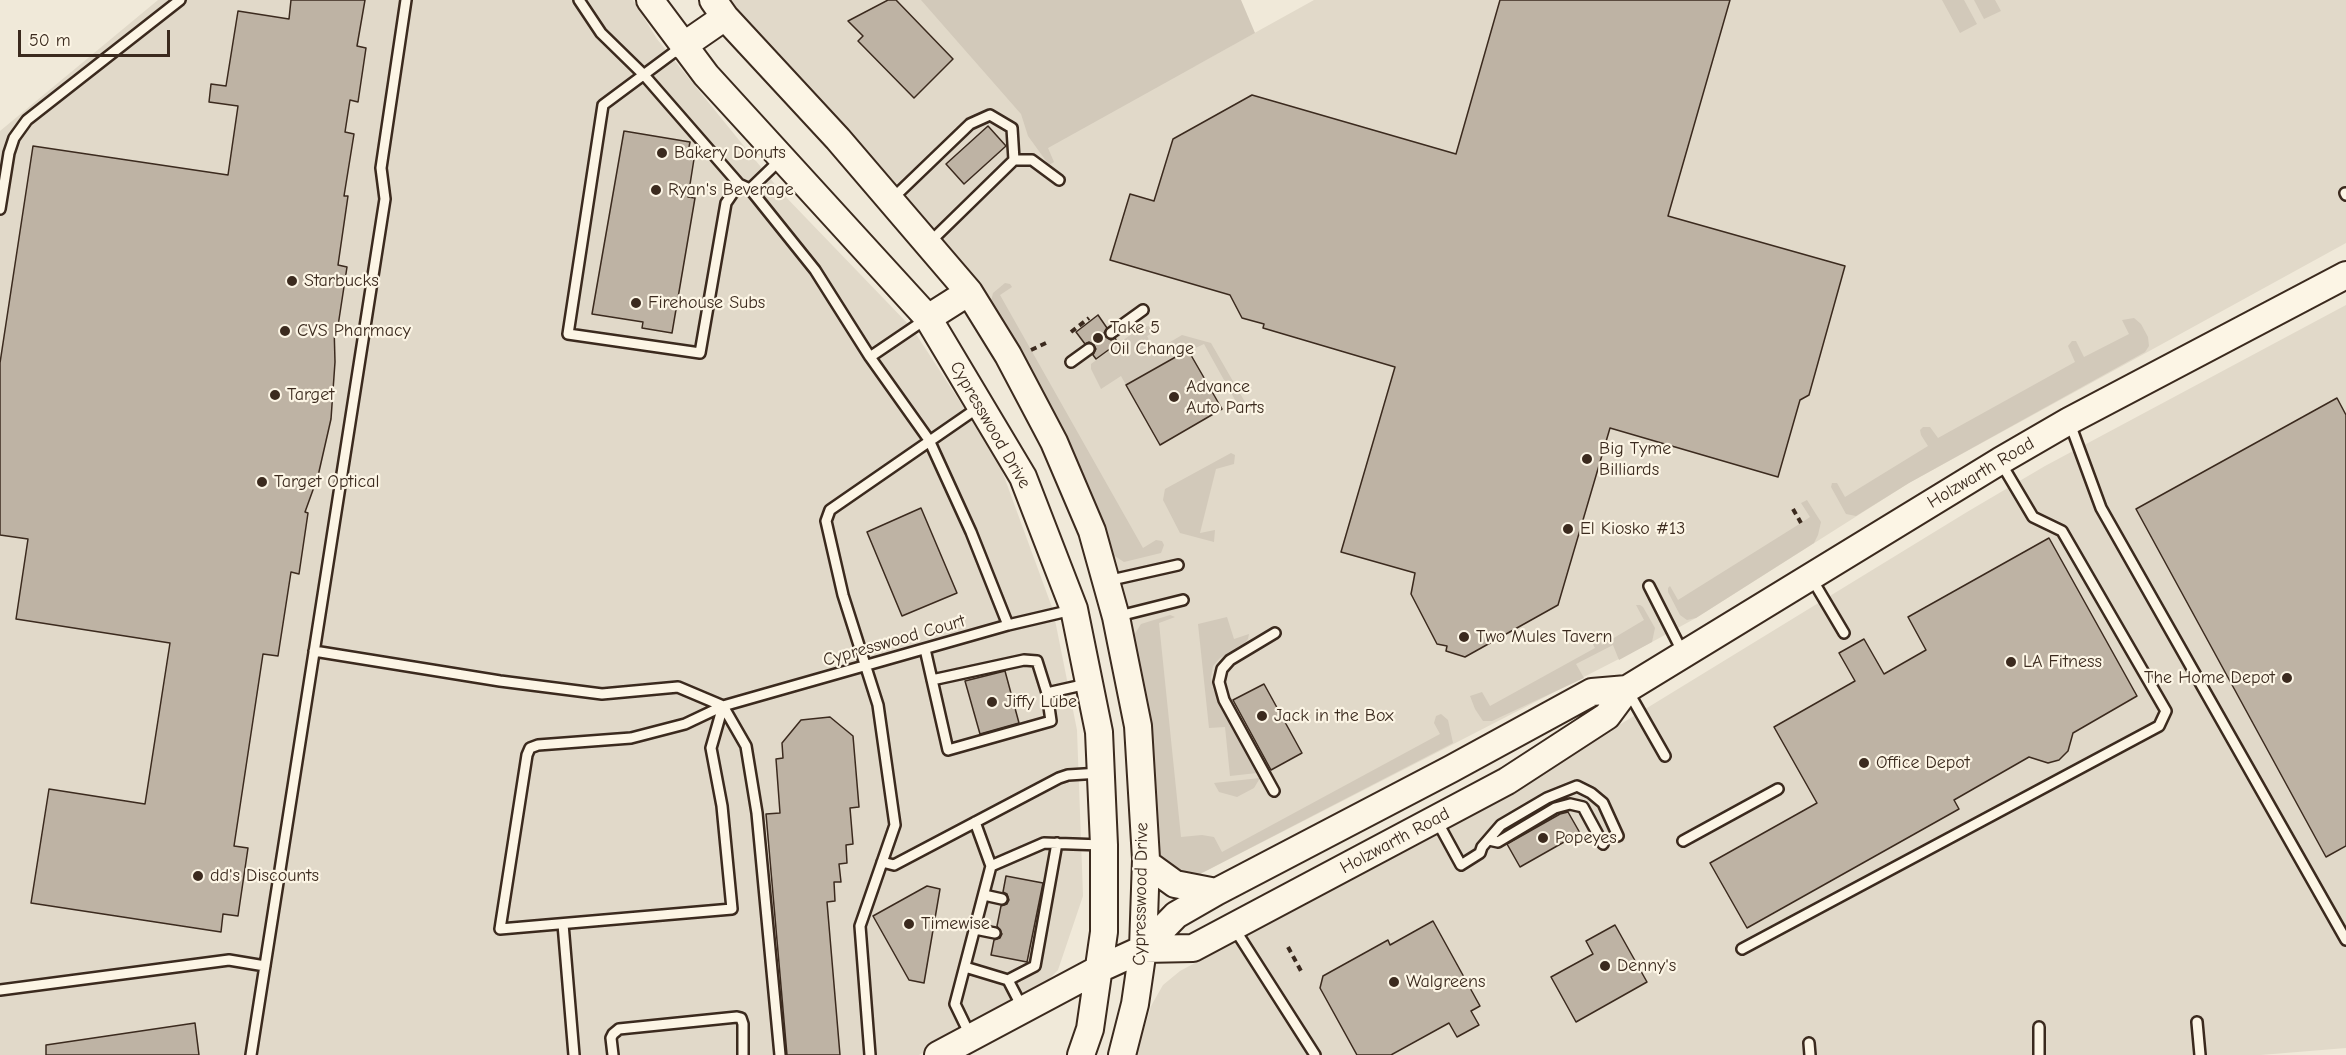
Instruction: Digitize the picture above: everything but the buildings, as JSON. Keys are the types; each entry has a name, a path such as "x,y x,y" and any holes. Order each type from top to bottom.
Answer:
{"main road":[{"name":"Cypresswood Drive","path":"650,0 706,75 928,318 1023,477 1074,609 1099,732 1104,845 1104,932 1090,1029 1081,1055"},
{"name":"Cypresswood Drive","path":"719,8 838,139 969,292 1008,355 1054,442 1092,531 1116,617 1138,726 1146,863 1143,949 1135,1005 1122,1055"},
{"path":"683,46 719,8"},
{"name":"Holzwarth Road","path":"1143,949 1193,948 1507,782 1607,716 1627,689 2000,461 2069,421 2344,281"},
{"path":"928,318 969,292"},
{"name":"Holzwarth Road","path":"938,1055 1099,969 1143,949 1176,915 1216,892 1452,769 1592,692 1627,689"},
{"path":"1146,863 1175,884 1216,892"}],"lane":[{"path":"0,209 9,153 14,138 27,120 180,0"},
{"path":"251,1055 385,199 386,188 381,168 406,0"},
{"path":"579,0 601,33 644,75 739,184 750,189 815,270 870,357 929,440 971,532 1008,626"},
{"path":"683,46 603,105 568,334 700,353 726,203 739,184"},
{"path":"891,200 970,124 990,115 1012,128 1014,160"},
{"path":"750,189 782,158"},
{"path":"928,244 1014,160 1032,160 1059,180"},
{"path":"1111,333 1143,310"},
{"path":"870,357 928,318"},
{"path":"1071,362 1089,349"},
{"path":"870,1055 860,926 895,825 878,705 843,595 826,521 830,510 980,405"},
{"path":"2069,421 2101,508 2346,940"},
{"path":"1742,949 2159,726 2166,711 2062,531 2033,517 2000,461"},
{"path":"1107,581 1178,565"},
{"path":"1811,577 1844,633"},
{"path":"1649,586 1684,654"},
{"path":"1116,617 1183,600"},
{"name":"Cypresswood Court","path":"563,924 500,929 527,755 531,748 538,745 631,738 685,724 723,706 1074,609"},
{"path":"1274,791 1224,700 1219,682 1222,669 1230,660 1275,633"},
{"path":"925,649 932,680 948,750 1052,721 1047,693 1036,661 1024,660 932,680"},
{"path":"314,651 500,681 602,694 678,687 723,706 746,746 758,813 780,1055"},
{"path":"1047,693 1089,683"},
{"path":"1627,689 1665,756"},
{"path":"574,1055 563,924 732,909 722,806 711,748 723,706"},
{"path":"882,862 894,865 1059,778 1068,775 1101,773"},
{"path":"1436,819 1461,865 1480,854 1482,847 1501,825 1547,798 1577,786 1592,793 1603,803 1618,836"},
{"path":"1683,841 1778,789"},
{"path":"1490,840 1498,842 1555,808 1570,804 1583,807 1603,844"},
{"path":"971,1037 955,1004 991,866 975,822"},
{"path":"991,866 1044,843 1104,845"},
{"path":"965,968 1008,980 1035,966 1043,905 1057,843"},
{"path":"984,895 1002,898"},
{"path":"1234,927 1315,1055"},
{"path":"975,929 995,933"},
{"path":"0,990 230,960 265,966"},
{"path":"1008,980 1023,1009"},
{"path":"613,1055 611,1038 619,1029 737,1017 741,1018 743,1024 743,1055"},
{"path":"2198,1022 2200,1055"},
{"path":"2038,1055 2039,1027"},
{"path":"1809,1043 1810,1055"}],"path":[{"path":"1071,332 1089,318"},
{"path":"1031,350 1046,343"},
{"path":"1793,509 1801,523"},
{"path":"1288,947 1301,971"}],"shaded area":[{"path":"158,0 633,0 657,39 782,193 912,328 998,460 1053,610 1077,730 1083,896 1058,970 1042,986 919,1055 0,1055 0,131"},
{"path":"727,0 943,0 1195,66 1314,0 2346,0 2346,243 1909,483 1696,618 1212,868 1198,875 1186,877 1088,490 1057,420 1019,353"},
{"path":"921,0 1241,0 1255,33 1048,148 1054,162 1049,165 1028,136 1021,114"},
{"path":"1942,0 1964,0 1977,24 1960,33"},
{"path":"1974,0 1995,0 2001,11 1984,19"},
{"path":"1005,283 1012,287 1000,295 1143,548 1156,540 1162,541 1164,545 1161,553 1124,562 1110,553 1088,490 1057,420 990,306 993,293"},
{"path":"2346,305 2346,1048 2261,1055 1136,1055 1151,1006 1163,985 1180,971 1482,809 2045,466"},
{"path":"2134,318 2141,324 2148,337 2149,346 2145,352 1909,483 1856,516 1846,514 1831,487 1832,483 1837,483 1845,497 1928,446 1921,435 1920,430 1923,427 1930,427 1938,438 2075,362 2068,346 2072,341 2076,341 2084,357 2129,334 2122,320"},
{"path":"1141,327 1158,328 1147,336 1155,351 1182,335 1211,343 1249,409 1239,407 1204,344 1188,350 1126,385 1121,376 1101,389 1091,369 1091,364"},
{"path":"1231,453 1235,455 1234,464 1216,469 1200,533 1215,530 1214,542 1180,533 1163,500 1165,489"},
{"path":"1807,500 1821,522 1814,543 1696,618 1687,620 1680,615 1668,592 1670,586 1678,600 1801,523 1810,517 1801,503"},
{"path":"1636,605 1643,607 1655,628 1652,642 1619,660 1613,645 1576,664 1584,678 1492,721 1483,721 1470,696 1482,692 1490,706 1595,648 1588,635 1592,631 1595,631 1602,645 1644,620"},
{"path":"1170,615 1175,617 1159,623 1181,837 1202,835 1214,837 1222,852 1440,734 1434,723 1436,716 1441,714 1448,720 1453,743 1198,875 1186,877 1163,867 1157,853 1133,637 1141,624"},
{"path":"1227,617 1234,639 1249,634 1242,646 1220,658 1213,666 1211,678 1213,689 1257,773 1230,776 1225,727 1209,728 1198,624"},
{"path":"1260,778 1254,788 1237,797 1219,792 1214,783"}],"place":[{"name":"Bakery Donuts","path":"662,153"},
{"name":"Ryan's Beverage","path":"656,190"},
{"name":"Starbucks","path":"292,281"},
{"name":"Firehouse Subs","path":"636,303"},
{"name":"CVS Pharmacy","path":"285,331"},
{"name":"Take 5 Oil Change","path":"1098,338"},
{"name":"Target","path":"275,395"},
{"name":"Advance Auto Parts","path":"1174,397"},
{"name":"Big Tyme Billiards","path":"1587,459"},
{"name":"Target Optical","path":"262,482"},
{"name":"El Kiosko #13","path":"1568,529"},
{"name":"Two Mules Tavern","path":"1464,637"},
{"name":"LA Fitness","path":"2011,662"},
{"name":"The Home Depot","path":"2287,678"},
{"name":"Jiffy Lube","path":"992,702"},
{"name":"Jack in the Box","path":"1262,716"},
{"name":"Office Depot","path":"1864,763"},
{"name":"Popeyes","path":"1543,838"},
{"name":"dd's Discounts","path":"198,876"},
{"name":"Timewise","path":"909,924"},
{"name":"Denny's","path":"1605,966"},
{"name":"Walgreens","path":"1394,982"}]}
